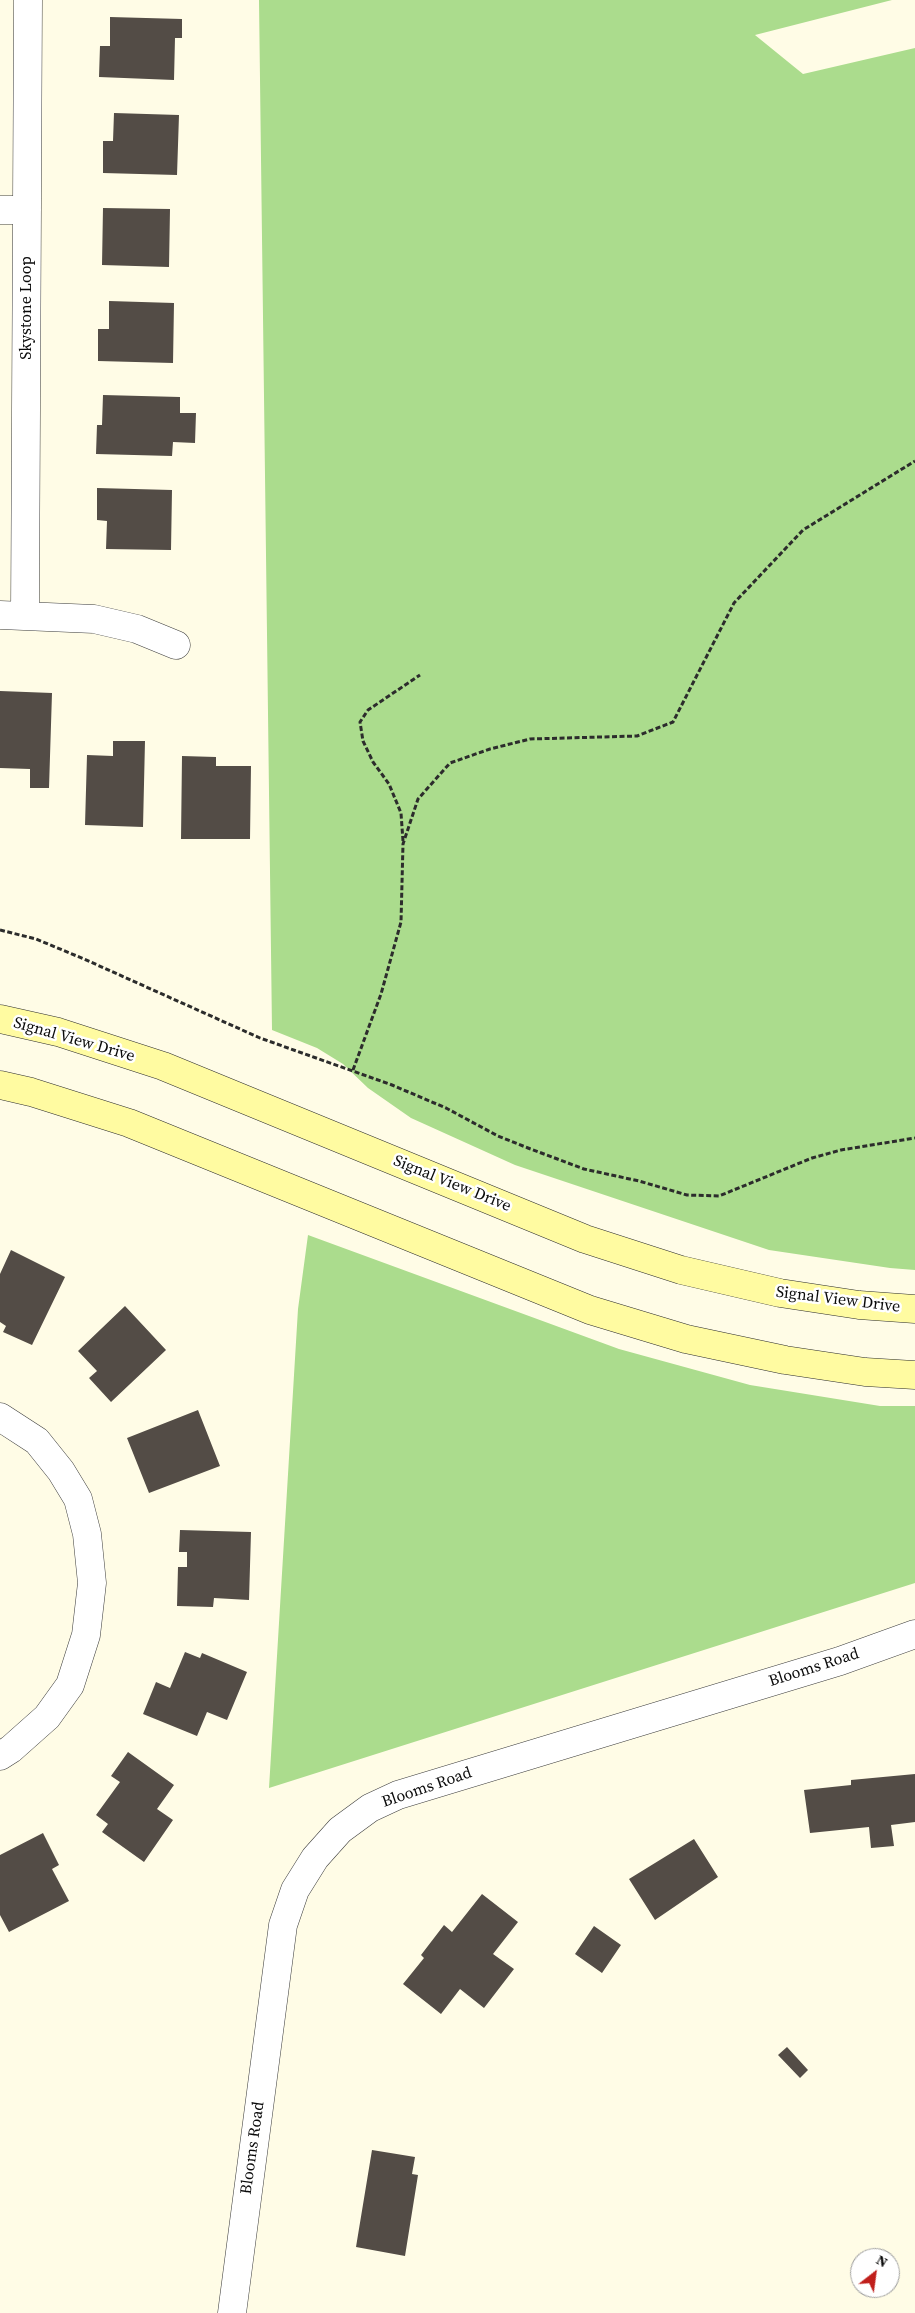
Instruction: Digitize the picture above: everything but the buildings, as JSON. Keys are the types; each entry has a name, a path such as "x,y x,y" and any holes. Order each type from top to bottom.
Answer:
{"main road":[{"name":"Signal View Drive","path":"0,1019 58,1032 163,1066 585,1239 681,1270 780,1293 859,1305 915,1309"},
{"path":"0,1085 31,1092 129,1123 590,1310 686,1339 785,1360 865,1372 915,1375"}],"street":[{"name":"Skystone Loop","path":"12,615 27,210 28,0"},
{"path":"0,210 27,210"},
{"path":"12,615 94,619 137,629 176,645"},
{"path":"0,1417 37,1441 62,1471 78,1499 87,1534 92,1583 86,1635 70,1684 47,1717 11,1750 0,1756"},
{"name":"Blooms Road","path":"232,2313 283,1925 295,1890 314,1858 340,1830 370,1808 398,1795 840,1661 915,1634"}],"path":[{"path":"403,844 418,799 450,763 490,749 530,739 637,736 673,722 734,603 802,530 915,461"},
{"path":"353,1070 381,994 401,922 403,844 401,813 389,784 373,762 363,742 360,722 368,710 420,675"},
{"path":"0,930 36,939 260,1038 421,1096 498,1136 528,1148 584,1168 687,1195 719,1196 812,1158 850,1148 915,1138"}],"green space":[{"path":"259,0 892,0 755,35 803,74 915,48 915,1270 769,1250 515,1165 411,1118 368,1088 343,1064 317,1048 272,1030"},
{"path":"308,1235 619,1349 750,1385 880,1406 915,1406 915,1583 269,1788 298,1309"}]}
